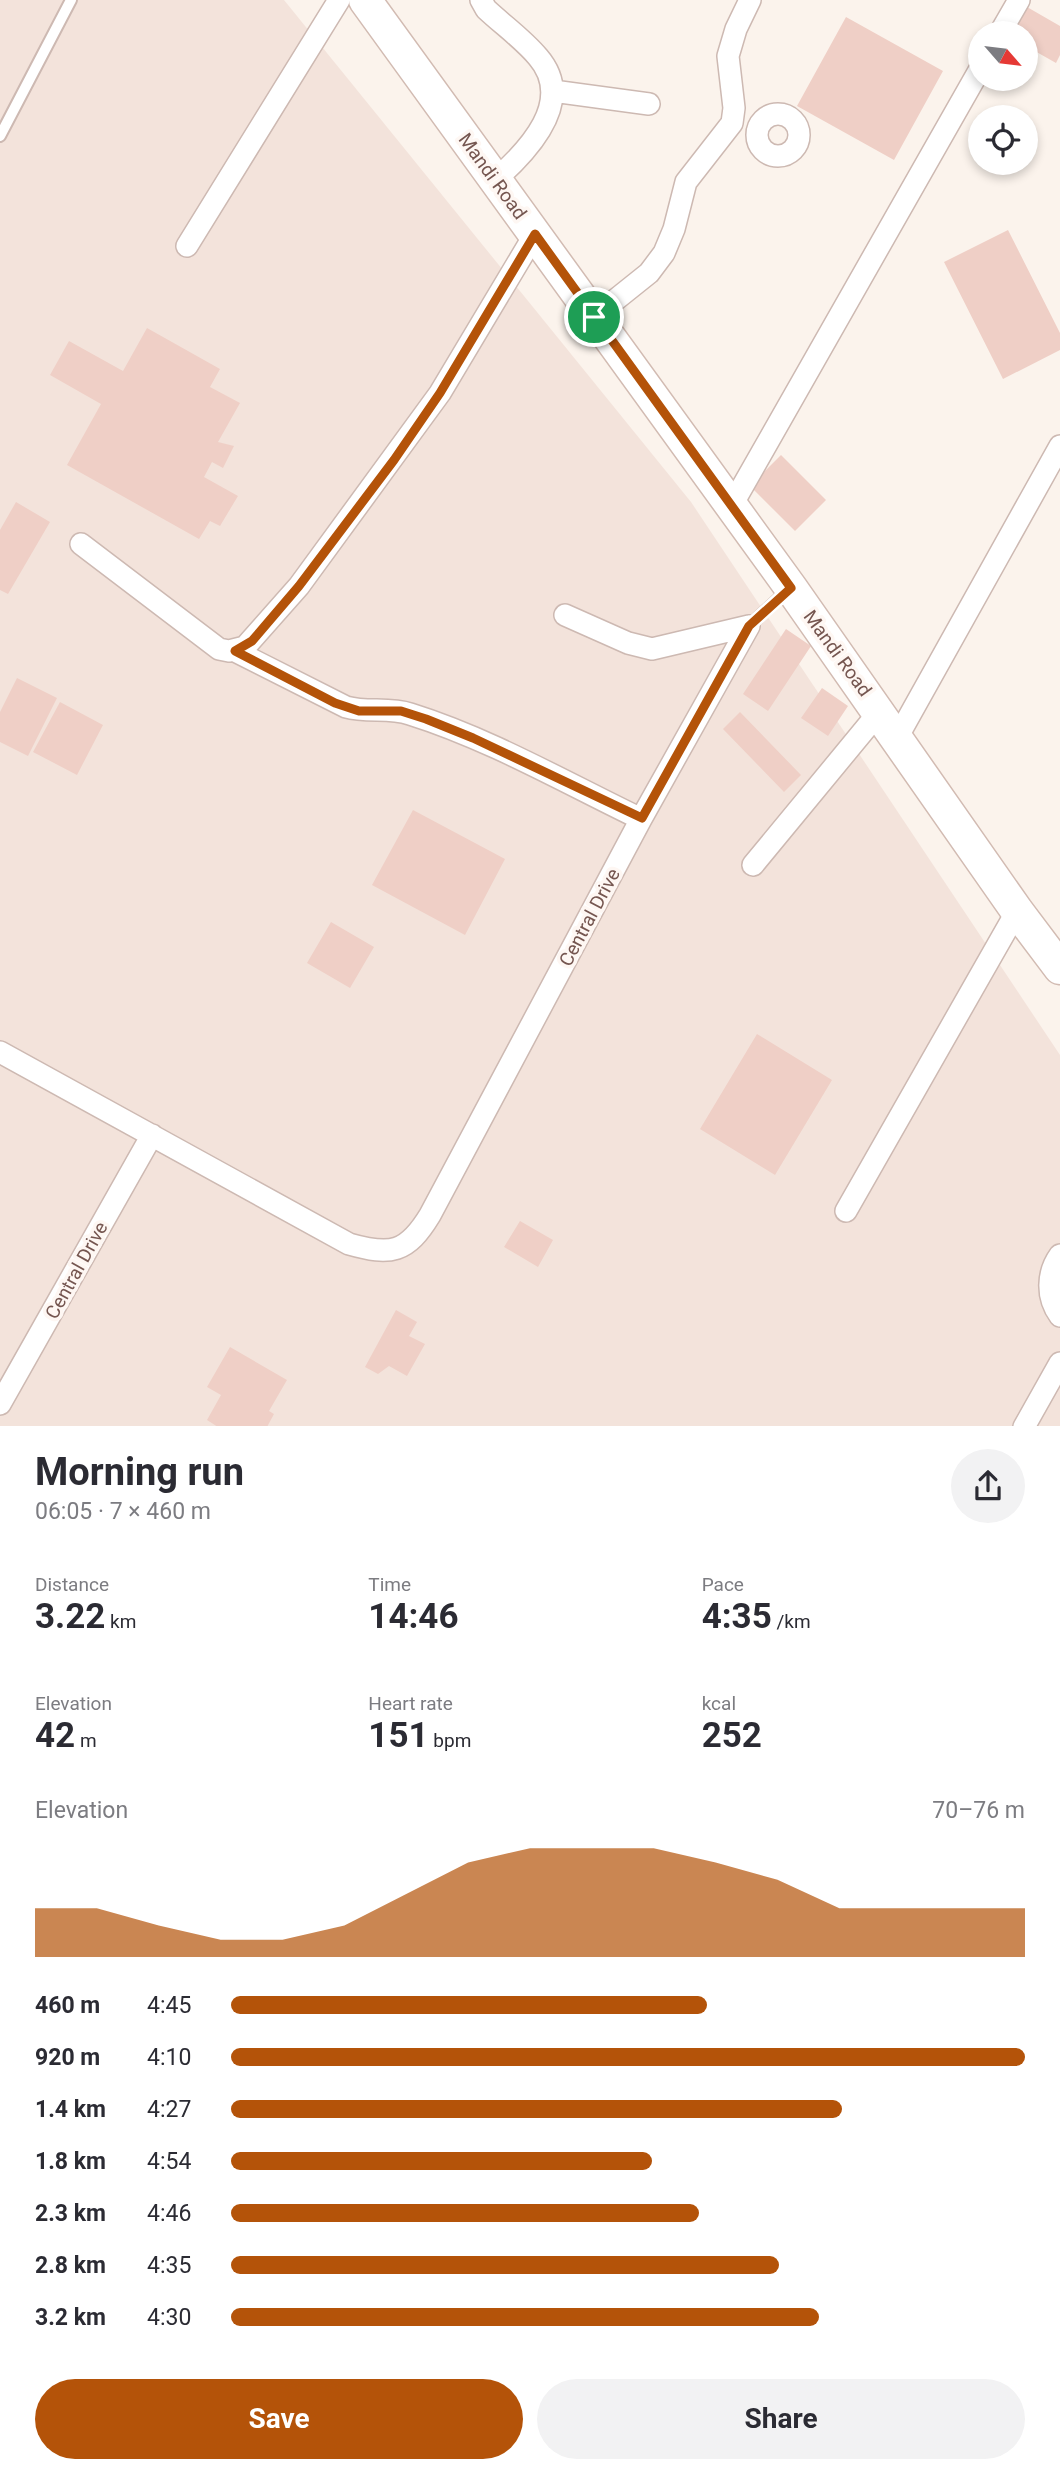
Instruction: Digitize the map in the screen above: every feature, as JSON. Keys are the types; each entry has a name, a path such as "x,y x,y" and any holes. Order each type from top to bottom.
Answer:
{"street":[{"path":"187,246 339,0"},
{"name":"Mandi Road","path":"365,0 880,711 1017,911 1060,968"},
{"path":"481,0 486,9 539,58 547,71 552,91 542,128 524,155 495,180"},
{"path":"594,317 649,273 664,253 674,229 686,182 732,123 734,108 728,56 736,29 750,0"},
{"path":"1007,21 1019,0"},
{"path":"732,505 968,90"},
{"path":"552,91 649,104"},
{"path":"732,123 757,132"},
{"path":"235,651 252,641 299,586 394,460 440,393 535,234"},
{"path":"897,738 1060,446"},
{"path":"82,544 195,634 219,649 235,651 335,703 359,711 401,711 426,719 473,738 642,818"},
{"path":"565,615 628,643 652,649 749,626"},
{"name":"Central Drive","path":"0,1405 152,1135 349,1244 382,1252 394,1250 419,1232 642,818 749,626"},
{"path":"753,865 880,711"},
{"path":"846,1211 1017,911"},
{"path":"0,1052 152,1135"},
{"path":"1060,1255 1055,1262 1050,1286 1060,1315"},
{"path":"1024,1426 1060,1363"}],"lane":[{"path":"0,136 71,0"},
{"name":"Central Drive","path":"749,626 791,588"}],"shaded area":[{"path":"0,0 284,0 691,502 1060,1055 1060,1426 0,1426"}],"building":[{"path":"1027,7 1060,26 1060,55 1056,63 1038,53 1038,21 1019,21"},
{"path":"846,17 943,71 894,160 797,106"},
{"path":"1008,230 1060,333 1060,350 1003,379 944,262"},
{"path":"147,328 220,369 210,387 240,403 218,442 234,446 223,468 212,462 204,477 238,496 220,526 210,521 199,539 67,465 101,404 50,375 69,341 123,371"},
{"path":"781,455 826,500 795,531 750,486"},
{"path":"16,502 50,522 8,594 0,590 0,530"},
{"path":"786,629 811,646 768,711 743,694"},
{"path":"17,678 57,698 28,756 0,742 0,712"},
{"path":"822,688 848,706 828,736 801,718"},
{"path":"60,702 103,725 77,775 33,752"},
{"path":"740,712 801,775 784,792 723,729"},
{"path":"413,810 505,859 465,935 372,885"},
{"path":"331,922 374,947 350,988 307,963"},
{"path":"757,1034 832,1080 775,1175 700,1129"},
{"path":"520,1221 553,1240 538,1267 504,1247"},
{"path":"396,1310 417,1322 409,1336 425,1344 407,1376 389,1366 378,1374 365,1367"},
{"path":"230,1347 287,1380 269,1411 274,1414 268,1426 216,1426 207,1420 221,1395 207,1387"}],"route":[{"path":"535,234 594,317 791,588 749,626 642,818 473,738 426,719 401,711 359,711 335,703 235,651 252,641 299,586 394,460 440,393 535,234"}]}
